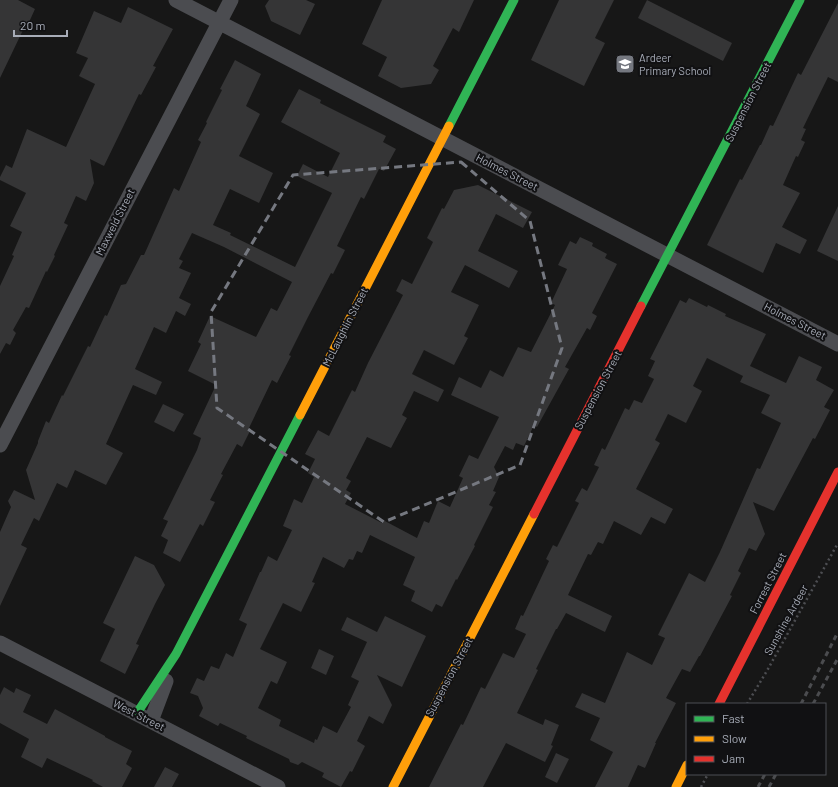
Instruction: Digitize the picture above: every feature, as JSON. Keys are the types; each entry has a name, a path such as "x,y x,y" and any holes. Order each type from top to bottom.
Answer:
{"street":[{"name":"Holmes Street","path":"176,0 838,344"},
{"name":"Maxweld Street","path":"0,445 231,0"},
{"name":"McLaughlin Street","path":"137,714 176,654 514,0"},
{"name":"Suspension Street","path":"393,784 800,0"},
{"name":"Forrest Street","path":"719,703 838,472"},
{"name":"West Street","path":"0,643 278,787"},
{"name":"McLaughlin Street","path":"151,721 176,654"},
{"path":"676,787 686,767"}],"path":[{"name":"Sunshine Ardeer","path":"748,703 838,543"},
{"path":"701,787 707,775"}],"highlighted area":[{"path":"461,162 530,221 562,348 520,465 384,522 217,408 211,312 293,175"}],"building":[{"path":"0,0 18,0 35,9 25,31 23,30 0,78"},
{"path":"269,0 306,0 315,4 300,35 271,21 265,6"},
{"path":"382,0 474,0 459,32 453,28 433,66 439,70 431,84 401,88 378,76 387,57 362,44"},
{"path":"559,0 614,0 595,38 605,43 584,86 531,60"},
{"path":"647,0 732,43 723,61 638,18"},
{"path":"838,3 838,82 828,77 803,128 806,129 801,140 805,142 798,157 796,156 783,185 800,193 782,227 807,240 800,254 776,243 763,273 707,245 740,179 742,180 770,125 773,126 798,73 801,75"},
{"path":"128,7 173,29 153,66 156,67 141,95 139,94 104,166 90,159 94,183 86,201 76,196 64,223 68,225 54,255 55,256 47,272 46,271 29,308 26,307 13,330 16,333 10,345 6,343 0,354 0,286 14,256 12,255 22,232 10,226 26,193 0,180 0,177 6,165 12,168 27,129 66,147 95,84 79,76 88,58 76,53 94,11 121,23"},
{"path":"235,60 261,74 246,106 260,114 239,156 273,173 259,203 230,189 213,225 231,233 230,235 295,267 332,193 297,176 303,164 328,177 340,153 281,122 299,89 321,100 320,103 386,136 383,142 396,149 384,171 379,169 364,199 361,197 337,246 345,250 308,317 277,383 272,380 249,428 251,429 242,447 237,444 221,474 223,475 210,500 215,502 203,526 200,524 180,562 163,553 168,540 161,536 168,521 163,519 197,450 201,438 193,434 216,385 188,371 201,344 198,342 210,316 256,337 271,308 277,311 292,282 224,247 192,233 179,259 183,261 179,268 191,273 179,298 191,304 185,316 176,311 166,333 154,327 135,369 162,382 156,395 133,385 106,444 123,453 106,485 75,470 67,488 57,483 39,521 34,518 21,545 27,548 0,606 0,532 11,507 8,501 14,490 35,500 26,470 46,421 49,423 88,346 90,347 105,315 107,316 121,285 126,284 141,255 144,255 174,188 179,191 201,142 198,140 222,90 220,89"},
{"path":"478,185 532,212 523,228 496,214 478,251 518,271 509,288 465,265 451,292 479,305 464,336 468,338 454,365 424,350 412,374 444,390 438,402 414,391 402,415 407,418 391,448 367,437 346,478 351,481 346,490 351,493 345,504 382,523 383,520 417,538 424,521 429,523 438,501 450,507 463,478 459,476 469,455 478,459 499,417 451,395 459,377 481,388 490,370 503,377 518,347 531,352 555,305 551,303 567,269 558,265 570,241 576,244 580,237 593,243 592,246 607,254 605,258 617,264 592,313 597,316 590,330 587,328 565,367 569,369 537,427 534,425 524,446 516,443 513,450 505,446 494,467 499,477 493,491 496,492 489,505 493,507 474,545 475,546 442,607 436,604 432,612 411,601 415,591 403,585 415,557 370,535 362,553 357,551 353,560 349,559 344,568 323,557 312,582 315,583 301,612 283,603 260,649 287,662 277,684 271,681 258,708 281,720 279,726 314,743 315,739 317,740 323,726 337,733 351,707 348,705 359,681 351,677 367,642 341,630 347,617 377,632 385,616 426,636 402,687 377,675 392,705 383,724 369,716 357,741 365,746 352,772 350,771 341,787 322,777 324,773 302,762 298,765 290,762 289,759 246,738 247,736 220,723 218,726 199,716 203,708 198,696 190,693 197,678 204,681 211,666 219,669 226,653 233,657 247,624 239,620 260,572 268,556 277,561 292,530 283,526 294,499 302,503 314,477 308,473 315,459 305,454 318,430 329,436 352,390 355,392 368,363 403,295 396,291 402,279 412,284 433,242 427,238 442,208 444,209 454,190"},
{"path":"838,206 838,261 817,251"},
{"path":"689,298 707,307 708,305 726,314 725,316 766,334 750,366 786,383 799,356 822,367 816,380 834,390 824,407 830,410 815,439 813,438 774,511 753,502 765,534 756,551 749,548 738,571 741,573 730,595 732,596 700,656 690,672 682,669 666,698 676,703 655,743 645,768 638,765 628,787 595,787 613,752 590,740 600,718 575,707 582,693 605,703 627,652 652,665 665,638 658,635 689,573 705,582 757,468 760,469 781,423 761,413 770,395 740,382 743,376 707,358 693,386 702,391 686,423 668,414 655,440 660,443 636,489 673,509 665,524 651,517 641,535 614,521 603,544 598,542 591,555 588,554 568,595 612,616 605,632 566,613 556,629 536,669 538,670 517,713 543,725 545,719 559,725 551,745 553,746 545,762 506,743 483,787 429,787 461,724 463,725 481,687 485,689 503,653 514,658 526,634 515,629 521,615 523,616 549,561 546,559 553,545 557,547 579,503 575,501 582,488 587,491 599,467 594,465 602,448 605,450 625,408 629,410 634,400 642,403 654,379 648,376 655,361 650,359 680,300 686,303"},
{"path":"163,404 184,414 174,432 154,422"},
{"path":"135,556 154,565 165,585 136,644 139,645 125,674 100,661 115,629 103,623"},
{"path":"319,649 334,656 326,675 311,668"},
{"path":"4,687 14,693 16,688 31,695 23,712 47,724 55,709 132,751 126,764 132,768 122,787 103,787 92,781 93,780 47,758 42,768 21,757 29,739 0,723 0,695"},
{"path":"556,753 569,759 557,783 545,777"},
{"path":"165,767 179,774 172,787 154,787"}],"railway":[{"path":"802,703 838,632"},
{"path":"814,703 838,658"},
{"path":"758,787 764,775"},
{"path":"769,787 775,775"}],"traffic: fast":[{"path":"449,126 514,0"},
{"path":"641,306 800,0"},
{"path":"137,713 176,654 300,415"}],"traffic: slow":[{"path":"300,415 449,126"},
{"path":"393,787 534,514"},
{"path":"676,787 686,767"}],"traffic: jam":[{"path":"534,514 641,306"},
{"path":"720,703 838,472"}],"place":[{"name":"Ardeer Primary School","path":"625,64"}]}
